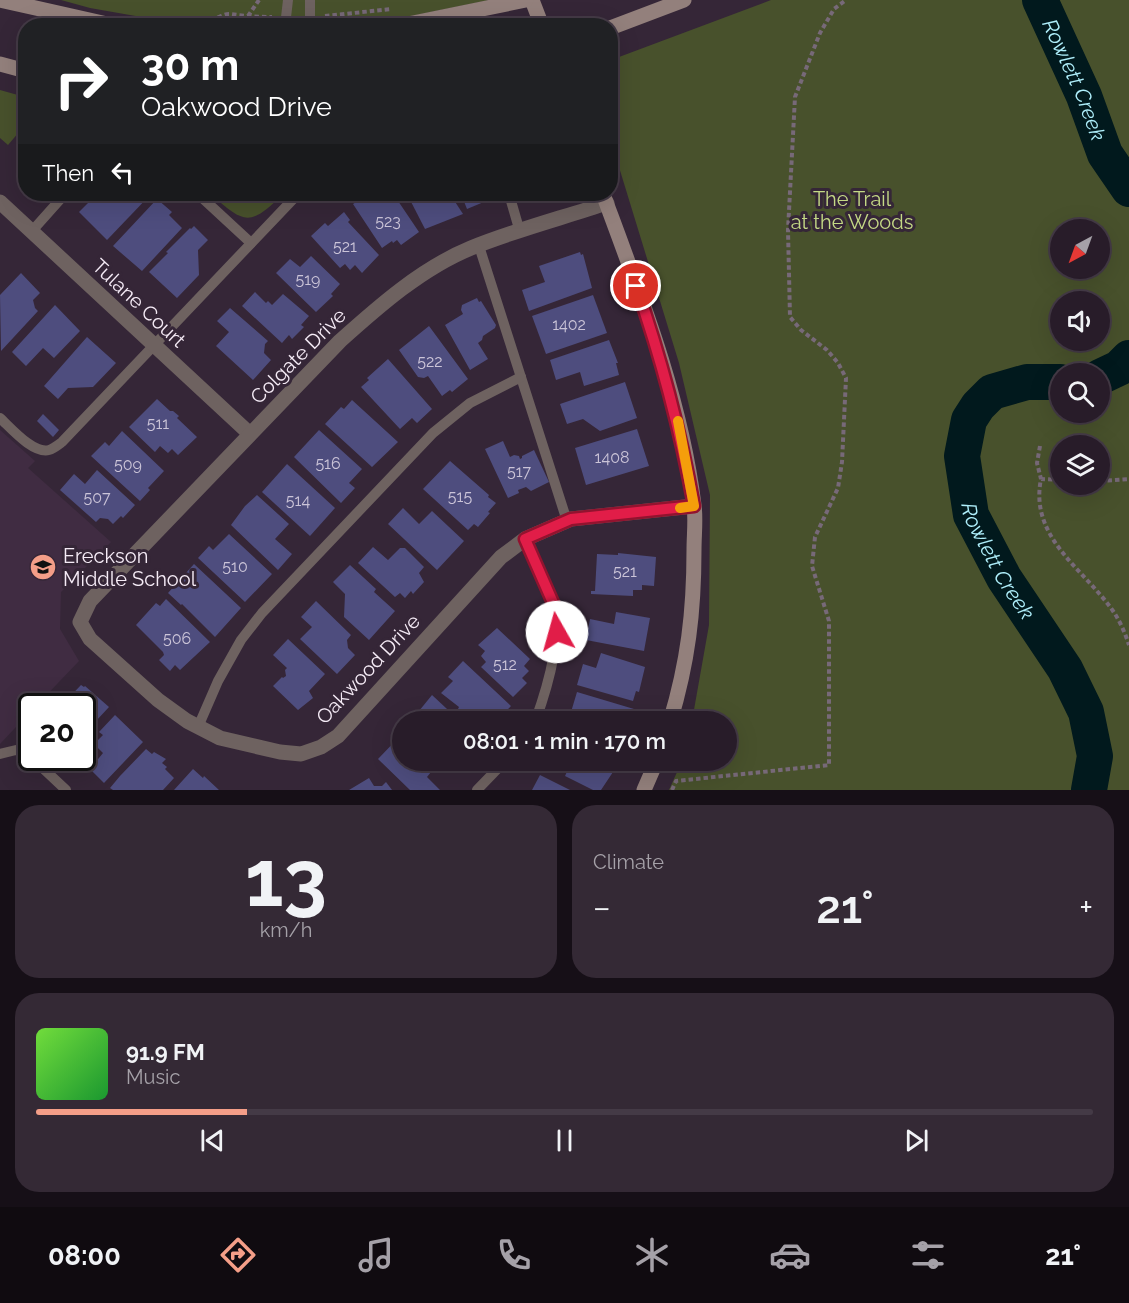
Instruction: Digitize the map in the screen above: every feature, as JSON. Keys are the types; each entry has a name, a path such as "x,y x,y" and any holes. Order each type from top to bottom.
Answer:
{"street":[{"path":"0,0 104,18"},
{"path":"437,18 526,0"},
{"path":"532,0 539,18"},
{"path":"618,25 684,0"},
{"path":"0,64 18,69"},
{"name":"Colgate Drive","path":"80,622 90,601 340,340 379,307 435,267 479,246 598,201"},
{"path":"606,201 651,328 669,388 682,439 694,506 694,599 691,630 673,711"},
{"name":"Tulane Court","path":"0,202 250,434"},
{"name":"Oakwood Drive","path":"80,622 90,639 141,685 158,700 198,727 220,738 280,752 301,754 321,747 338,736 501,557 525,539 567,520 694,506"},
{"path":"644,790 652,771"}],"lane":[{"path":"286,18 288,0"},
{"path":"310,0 310,18"},
{"path":"32,231 60,201"},
{"path":"206,201 251,243"},
{"path":"0,418 39,450 50,450 62,442 291,201"},
{"path":"510,201 520,232"},
{"path":"479,246 567,520"},
{"path":"198,727 218,681 241,640 262,613 451,417 470,403 521,377"},
{"path":"525,539 554,605 557,632 539,711"},
{"path":"0,754 18,751"},
{"path":"46,771 66,790"},
{"path":"477,790 495,771"}],"path":[{"path":"248,17 259,0"},
{"path":"672,790 676,781 829,765 829,621 812,566 815,537 838,488 842,462 846,378 838,363 827,350 801,330 790,317 788,230 795,97 820,33 834,9 846,0"},
{"path":"320,18 393,9"},
{"path":"218,18 230,14 258,18"},
{"path":"1041,446 1037,463 1041,479 1038,505 1054,541 1068,562 1114,613 1129,645"},
{"path":"1041,479 1050,479"},
{"path":"1110,480 1129,479"}],"shaded area":[{"name":"Ereckson Middle School","path":"0,430 35,461 28,468 111,542 61,592 60,629 79,661 48,693 18,693 18,725 0,744"}],"green space":[{"path":"61,0 490,0 402,18 147,18 90,8"},
{"name":"The Trail at the Woods","path":"771,0 1129,0 1129,790 669,790 678,771 737,771 737,711 694,711 709,625 710,495 679,363 618,164 618,57"},
{"path":"0,90 18,95 18,133 8,145 0,138"},
{"path":"220,201 276,201 262,212 247,218 232,211"}],"building":[{"path":"90,201 144,201 107,240 79,212"},
{"path":"155,201 159,201 172,212 169,215 182,228 142,271 113,246"},
{"path":"358,201 398,201 419,232 401,245 397,240 382,248 353,204"},
{"path":"411,201 455,201 463,214 425,229"},
{"path":"464,201 486,201 467,209"},
{"path":"344,212 350,220 348,222 379,255 362,273 355,265 350,270 345,264 340,268 311,236 325,223 328,226"},
{"path":"194,226 208,240 198,250 199,275 177,298 149,272 168,253 166,252"},
{"path":"580,252 581,255 583,254 592,288 529,311 522,290 545,282 539,266"},
{"path":"311,256 340,284 331,294 333,296 316,312 276,273 290,259 300,267"},
{"path":"21,273 40,293 33,300 38,311 1,351 0,295"},
{"path":"255,292 266,303 268,301 272,305 283,294 309,316 301,325 304,327 292,339 289,335 282,343 242,306"},
{"path":"593,295 607,333 546,354 532,316"},
{"path":"477,298 496,325 478,343 488,359 470,370 445,325 463,314 462,305"},
{"path":"55,305 80,331 54,358 43,348 26,366 12,352"},
{"path":"230,308 268,341 265,344 264,353 271,360 253,380 216,346 229,332 217,321"},
{"path":"429,326 468,379 452,392 450,390 442,396 428,376 418,377 399,350"},
{"path":"87,337 116,363 93,387 68,388 58,399 44,386"},
{"path":"609,340 618,363 616,363 619,375 584,386 580,372 556,380 550,360"},
{"path":"388,359 432,409 417,423 412,418 400,429 361,387 369,380 367,378"},
{"path":"625,382 637,418 600,431 583,419 567,424 560,404"},
{"path":"157,399 179,416 177,418 197,437 178,455 172,449 168,453 160,446 155,452 129,427"},
{"path":"352,400 398,442 372,467 325,424 341,407 344,409"},
{"path":"43,414 59,430 53,437 37,421"},
{"path":"637,429 649,466 586,485 575,448"},
{"path":"319,430 362,469 349,483 355,488 341,503 294,457"},
{"path":"122,431 164,471 148,488 150,490 140,501 91,456 105,442 109,446"},
{"path":"503,441 510,457 519,456 520,459 534,450 549,482 531,491 526,487 518,490 519,493 508,498 485,449"},
{"path":"450,461 496,503 478,527 474,524 468,530 423,489"},
{"path":"287,464 335,508 310,536 262,492"},
{"path":"97,470 135,505 123,518 121,516 113,524 108,519 100,518 96,522 60,490 74,474 85,484"},
{"path":"257,495 289,524 275,539 292,554 278,570 231,525 245,506"},
{"path":"403,508 419,524 432,511 464,541 437,570 388,524"},
{"path":"229,534 272,574 245,602 198,558 209,546 213,550"},
{"path":"373,547 388,560 400,548 405,548 424,567 419,573 424,582 413,594 411,591 405,598 400,593 395,597 358,563"},
{"path":"618,553 656,557 654,586 642,585 642,590 633,590 633,596 591,594 591,591 595,591 597,554 618,555"},
{"path":"194,564 241,608 215,637 168,593"},
{"path":"350,565 376,589 374,592 395,611 369,640 344,617 345,594 333,582"},
{"path":"166,599 210,642 180,670 175,665 170,671 159,660 164,655 163,652 136,625 156,603 160,606"},
{"path":"316,601 351,635 347,640 348,648 355,655 337,674 300,639 312,627 301,617"},
{"path":"616,612 650,618 644,651 586,640 590,619 614,624"},
{"path":"497,628 530,659 524,666 529,671 522,678 527,683 513,697 481,667 486,662 481,656 485,651 478,645"},
{"path":"288,639 325,674 309,691 313,698 298,710 273,686 286,676 287,668 273,655"},
{"path":"601,653 645,667 639,692 636,691 633,701 577,685 583,664 596,668"},
{"path":"463,661 511,706 506,711 460,711 459,707 441,693 453,681 448,677"},
{"path":"81,685 93,693 73,693"},
{"path":"577,692 634,709 633,711 571,711"},
{"path":"432,695 449,711 419,711"},
{"path":"96,696 109,707 96,721"},
{"path":"115,715 143,742 104,783 92,771 96,771 96,762 103,753 96,746 96,742 103,735 99,732"},
{"path":"392,744 392,771 430,771 427,777 440,790 410,790 378,759"},
{"path":"146,749 166,759 162,763 174,778 163,790 113,790 110,788 120,776"},
{"path":"193,769 203,778 204,776 219,790 174,790"},
{"path":"567,771 613,772 601,790 593,790 565,776"},
{"path":"540,775 570,790 532,790"},
{"path":"369,778 374,786 382,786 386,782 392,790 349,790"}],"waterway":[{"name":"Rowlett Creek","path":"1040,0 1084,96 1105,154 1129,189"},
{"name":"Rowlett Creek","path":"1110,372 1119,368 1129,358"},
{"name":"Rowlett Creek","path":"1050,382 1027,382 992,392 978,406 969,420 962,456 971,515 1004,578 1065,669 1086,712 1095,756 1089,790"}],"slow traffic":[{"path":"678,421 694,506 680,508"}],"place":[{"name":"Ereckson Middle School","path":"43,567"}],"route":[{"path":"557,632 554,605 525,539 571,519 694,506 682,439 669,388 636,286"}]}
